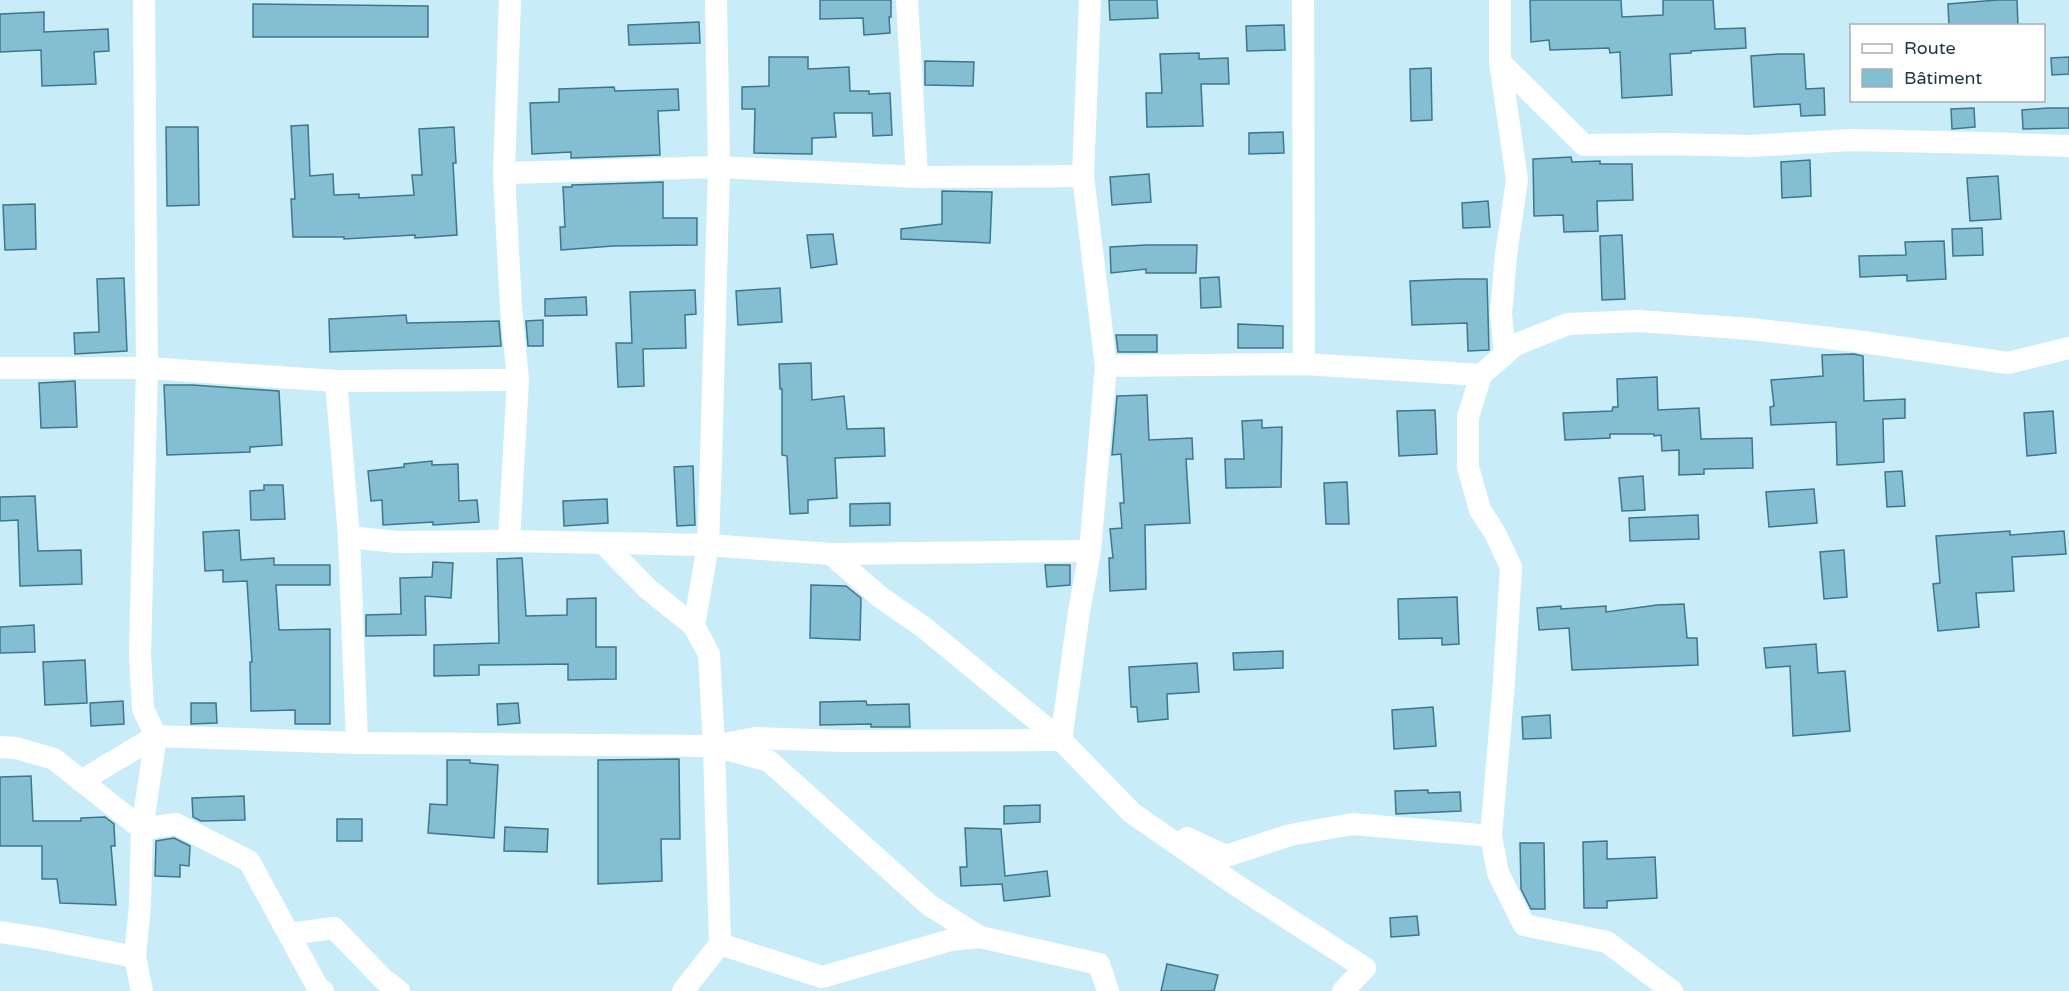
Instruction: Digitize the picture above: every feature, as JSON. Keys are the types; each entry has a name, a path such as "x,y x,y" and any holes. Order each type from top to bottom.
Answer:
{"street":[{"path":"142,991 135,957 140,905 142,829 156,736 143,709 140,655 147,368 144,0"},
{"path":"509,541 518,380 511,308 504,174 510,0"},
{"path":"694,626 708,545 719,167 716,0"},
{"path":"907,0 916,177"},
{"path":"1061,740 1090,551 1106,366 1083,176 1090,0"},
{"path":"1303,0 1304,363"},
{"path":"1500,0 1500,62 1517,180 1506,255 1501,314 1505,354"},
{"path":"1500,62 1584,145 1751,146 1851,140 2069,146"},
{"path":"504,174 719,167 916,177 1083,176"},
{"path":"1672,991 1606,942 1524,925 1498,873 1491,836 1511,567 1495,533 1480,510 1468,467 1468,417 1481,375 1515,345 1568,324 1639,321 1751,329 2008,363 2069,348"},
{"path":"1106,366 1304,363 1481,375"},
{"path":"0,368 147,368 336,381 518,380"},
{"path":"336,381 349,537 357,743"},
{"path":"349,537 397,542 509,541 708,545 831,554 1090,551"},
{"path":"603,543 648,590 694,626 709,654 720,944 683,991"},
{"path":"831,554 880,597 921,626 1061,740 1132,813 1236,885 1365,968 1343,991"},
{"path":"81,781 156,736 357,743 714,746 755,738 843,741 1061,740"},
{"path":"714,746 769,761 929,905 980,937"},
{"path":"0,747 16,748 54,759 142,829 176,824 249,861 319,990"},
{"path":"1132,813 1226,856 1290,836 1353,824 1491,836"},
{"path":"290,934 334,928 383,979 399,991"},
{"path":"0,933 39,938 135,957"},
{"path":"720,944 822,977 951,940 980,937 1099,964 1108,991"}],"building":[{"path":"820,0 891,0 890,33 864,35 863,18 820,19"},
{"path":"1109,0 1157,0 1158,18 1110,20"},
{"path":"1530,0 1621,0 1622,17 1663,15 1663,0 1713,0 1715,29 1745,28 1746,48 1670,54 1672,95 1622,98 1620,52 1610,53 1609,48 1550,50 1549,40 1531,42"},
{"path":"2017,0 2018,24 1949,24 1948,4"},
{"path":"253,4 428,6 428,37 253,37"},
{"path":"44,12 44,32 108,29 109,51 94,52 96,84 42,86 41,50 0,52 0,14"},
{"path":"699,22 700,43 629,45 628,25"},
{"path":"1284,25 1285,50 1247,51 1246,26"},
{"path":"1199,53 1199,59 1228,58 1229,84 1201,84 1203,126 1147,127 1146,93 1162,93 1160,54"},
{"path":"1804,54 1806,89 1824,88 1825,115 1801,116 1800,104 1754,107 1751,56"},
{"path":"769,57 808,57 808,69 849,67 850,91 869,91 869,94 890,93 892,135 873,136 872,113 834,113 836,137 812,138 812,154 754,153 755,109 742,109 742,87 769,86"},
{"path":"2069,57 2069,74 2052,75 2051,58"},
{"path":"925,61 974,62 973,86 925,85"},
{"path":"1431,68 1432,120 1411,121 1410,69"},
{"path":"614,87 615,91 678,89 679,110 658,111 660,155 571,158 571,152 532,154 530,103 559,102 559,89"},
{"path":"1974,108 1975,127 1952,129 1951,109"},
{"path":"2069,108 2069,128 2023,129 2022,110"},
{"path":"308,125 310,176 333,174 334,195 359,194 359,198 414,195 412,175 422,175 419,129 454,127 456,163 453,163 457,235 344,239 344,237 293,237 291,199 295,199 291,126"},
{"path":"166,127 198,127 199,205 167,206"},
{"path":"1283,132 1284,153 1249,154 1249,133"},
{"path":"1571,157 1572,162 1600,161 1600,164 1632,164 1633,200 1597,201 1598,231 1564,232 1563,215 1534,216 1533,159"},
{"path":"1810,160 1811,196 1782,198 1781,162"},
{"path":"1149,174 1151,202 1112,205 1110,177"},
{"path":"1998,176 2001,219 1970,221 1967,178"},
{"path":"663,182 663,218 697,218 697,245 613,246 561,250 560,227 565,227 563,187"},
{"path":"942,191 992,192 990,243 901,239 901,229 942,224"},
{"path":"1488,201 1490,227 1463,228 1462,203"},
{"path":"35,204 36,249 5,250 3,205"},
{"path":"1982,228 1983,255 1953,256 1952,229"},
{"path":"833,234 837,264 811,268 807,235"},
{"path":"1622,235 1625,299 1602,300 1600,236"},
{"path":"1944,241 1946,279 1907,281 1907,275 1860,277 1859,256 1906,255 1905,242"},
{"path":"1197,245 1196,273 1146,273 1146,269 1111,273 1110,247"},
{"path":"1219,277 1221,307 1201,308 1200,278"},
{"path":"124,278 127,351 75,354 74,333 99,332 97,279"},
{"path":"1487,279 1489,350 1468,351 1467,323 1412,325 1410,281"},
{"path":"780,288 782,322 738,325 736,291"},
{"path":"695,290 696,314 685,315 686,348 643,349 644,386 618,387 616,343 632,343 630,292"},
{"path":"586,297 587,315 545,316 545,299"},
{"path":"406,315 407,323 499,321 501,346 330,352 329,319"},
{"path":"543,320 543,346 528,346 526,321"},
{"path":"1238,324 1283,326 1283,348 1238,348"},
{"path":"1116,335 1157,335 1157,352 1118,352"},
{"path":"1822,355 1863,356 1864,401 1905,399 1905,418 1883,419 1884,462 1837,465 1836,422 1771,425 1770,407 1774,406 1771,380 1823,376"},
{"path":"811,363 812,400 844,396 847,429 884,428 885,456 835,458 837,498 808,500 808,513 790,514 787,456 782,455 782,389 780,389 779,364"},
{"path":"1657,377 1658,410 1699,408 1701,439 1752,438 1753,468 1704,469 1704,474 1679,475 1679,450 1662,451 1661,435 1610,434 1610,438 1565,440 1563,413 1612,411 1613,407 1618,407 1617,379"},
{"path":"75,381 77,427 41,428 39,383"},
{"path":"164,385 279,391 282,445 250,447 250,452 167,455"},
{"path":"1147,395 1149,440 1192,438 1193,459 1186,459 1190,523 1145,525 1146,589 1110,591 1109,558 1113,558 1110,529 1122,528 1120,503 1124,503 1121,454 1112,455 1117,396"},
{"path":"1435,410 1437,454 1399,456 1397,411"},
{"path":"2053,411 2056,453 2027,456 2024,413"},
{"path":"1262,420 1262,428 1282,427 1281,487 1226,488 1225,459 1244,459 1242,421"},
{"path":"432,461 432,465 458,464 459,501 477,500 479,522 383,525 382,500 371,501 368,471"},
{"path":"693,466 695,525 677,526 674,467"},
{"path":"1902,471 1905,506 1887,507 1885,472"},
{"path":"1643,476 1645,510 1622,511 1619,478"},
{"path":"1347,482 1349,524 1326,524 1324,483"},
{"path":"264,485 283,485 285,519 251,520 250,491 264,490"},
{"path":"1814,489 1817,523 1769,527 1766,492"},
{"path":"35,496 38,551 81,550 82,584 20,586 18,520 0,521 0,497"},
{"path":"607,499 608,523 564,526 563,501"},
{"path":"890,503 890,525 850,526 850,504"},
{"path":"1698,515 1699,539 1630,541 1629,518"},
{"path":"239,530 241,560 274,558 274,565 330,565 330,585 276,585 279,630 330,629 330,724 295,724 295,710 251,711 250,662 252,662 247,581 223,582 223,570 205,571 203,532"},
{"path":"2010,531 2010,535 2064,531 2066,554 2012,557 2014,591 1976,593 1979,627 1938,631 1933,584 1940,583 1936,536"},
{"path":"1844,550 1847,597 1824,599 1820,552"},
{"path":"522,558 526,616 567,615 567,599 596,598 596,647 616,647 616,679 568,680 568,664 479,665 479,675 434,676 434,645 499,643 497,559"},
{"path":"433,562 453,563 451,598 425,596 426,635 366,636 366,615 401,614 400,578 432,577"},
{"path":"1045,565 1070,565 1070,585 1047,587"},
{"path":"811,585 846,586 861,598 860,640 810,638"},
{"path":"1457,597 1459,644 1442,645 1442,638 1399,639 1398,599"},
{"path":"1684,604 1687,638 1697,638 1698,665 1572,670 1569,628 1539,630 1537,608 1606,606 1606,612"},
{"path":"34,625 35,652 0,653 0,627"},
{"path":"1816,644 1818,673 1845,671 1850,731 1793,736 1790,666 1766,668 1764,648"},
{"path":"1283,651 1283,668 1234,670 1233,653"},
{"path":"85,660 87,703 45,705 43,662"},
{"path":"1197,663 1199,692 1167,694 1168,719 1138,722 1137,707 1131,707 1129,667"},
{"path":"123,701 124,724 91,726 90,703"},
{"path":"866,701 867,705 909,704 910,727 871,727 871,724 820,725 820,702"},
{"path":"191,703 216,703 217,723 191,724"},
{"path":"518,703 520,723 498,725 497,704"},
{"path":"1433,707 1436,746 1394,749 1392,710"},
{"path":"1550,715 1551,738 1523,739 1522,717"},
{"path":"679,759 680,839 661,839 662,881 598,884 598,760"},
{"path":"447,760 470,760 470,763 498,765 494,838 428,833 430,804 447,805"},
{"path":"31,776 33,821 81,821 81,818 105,817 114,824 115,846 111,846 116,905 60,903 57,879 42,879 42,846 0,846 0,777"},
{"path":"1428,790 1428,793 1460,792 1461,811 1396,814 1395,791"},
{"path":"244,796 245,820 201,821 193,817 192,798"},
{"path":"1040,805 1040,822 1004,824 1004,806"},
{"path":"337,819 362,819 362,841 337,841"},
{"path":"505,827 548,829 547,852 504,851"},
{"path":"965,828 1001,829 1005,876 1047,871 1050,896 1004,901 1002,884 961,886 960,867 967,867"},
{"path":"174,838 190,846 189,866 180,865 180,877 155,876 156,841"},
{"path":"1607,841 1607,859 1655,857 1657,898 1607,901 1607,908 1584,908 1583,842"},
{"path":"1520,843 1544,843 1545,909 1531,909 1521,889"},
{"path":"1417,916 1419,935 1391,937 1390,918"},
{"path":"1167,964 1218,975 1214,991 1161,991"}]}
